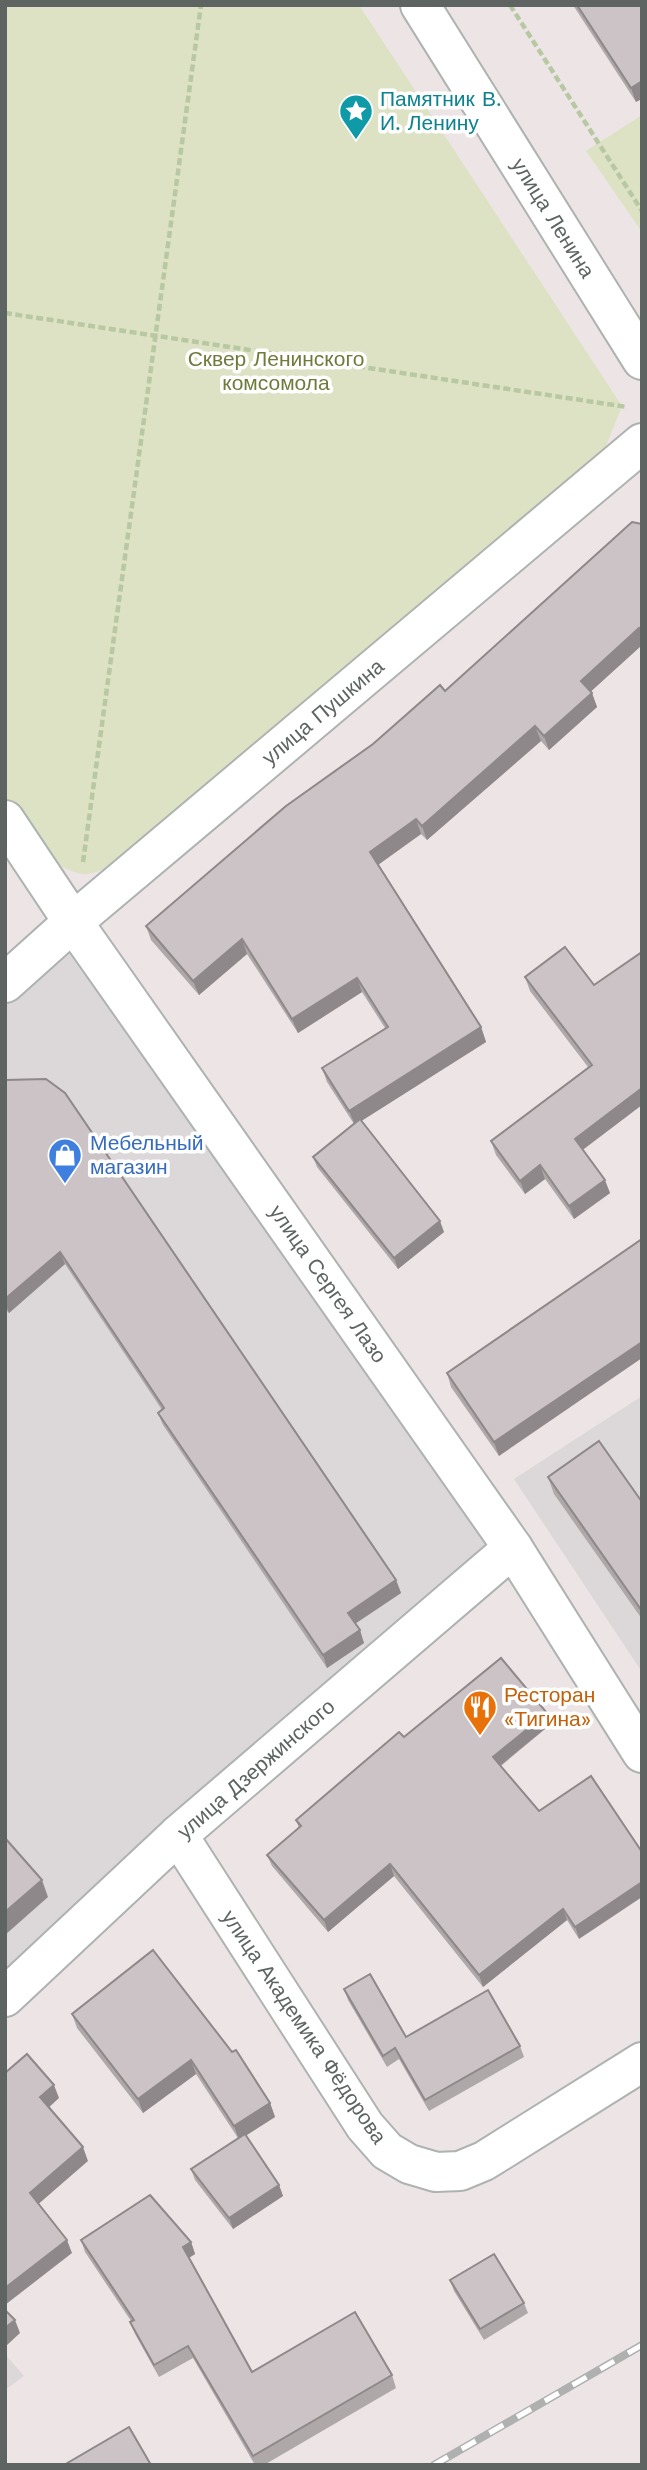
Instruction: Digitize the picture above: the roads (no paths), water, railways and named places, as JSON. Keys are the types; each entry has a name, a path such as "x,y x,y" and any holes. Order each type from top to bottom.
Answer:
{"street":[{"name":"улица Ленина","path":"420,5 642,360"},
{"name":"улица Пушкина","path":"5,983 637,426"},
{"name":"улица Сергея Лазо","path":"5,820 73,922 513,1548 642,1753"},
{"name":"улица Дзержинского","path":"5,1997 178,1835 513,1548"},
{"name":"улица Академика Фёдорова","path":"178,1835 365,2126 387,2151 409,2164 436,2172 460,2171 484,2161 642,2062"}],"railway":[{"path":"434,2465 642,2345"}],"place":[{"name":"Памятник В. И. Ленину","path":"356,141"},
{"name":"Мебельный магазин","path":"65,1185"},
{"name":"Ресторан «Тигина»","path":"480,1737"}],"park label":[{"name":"Сквер Ленинского комсомола","path":"276,371"}]}
